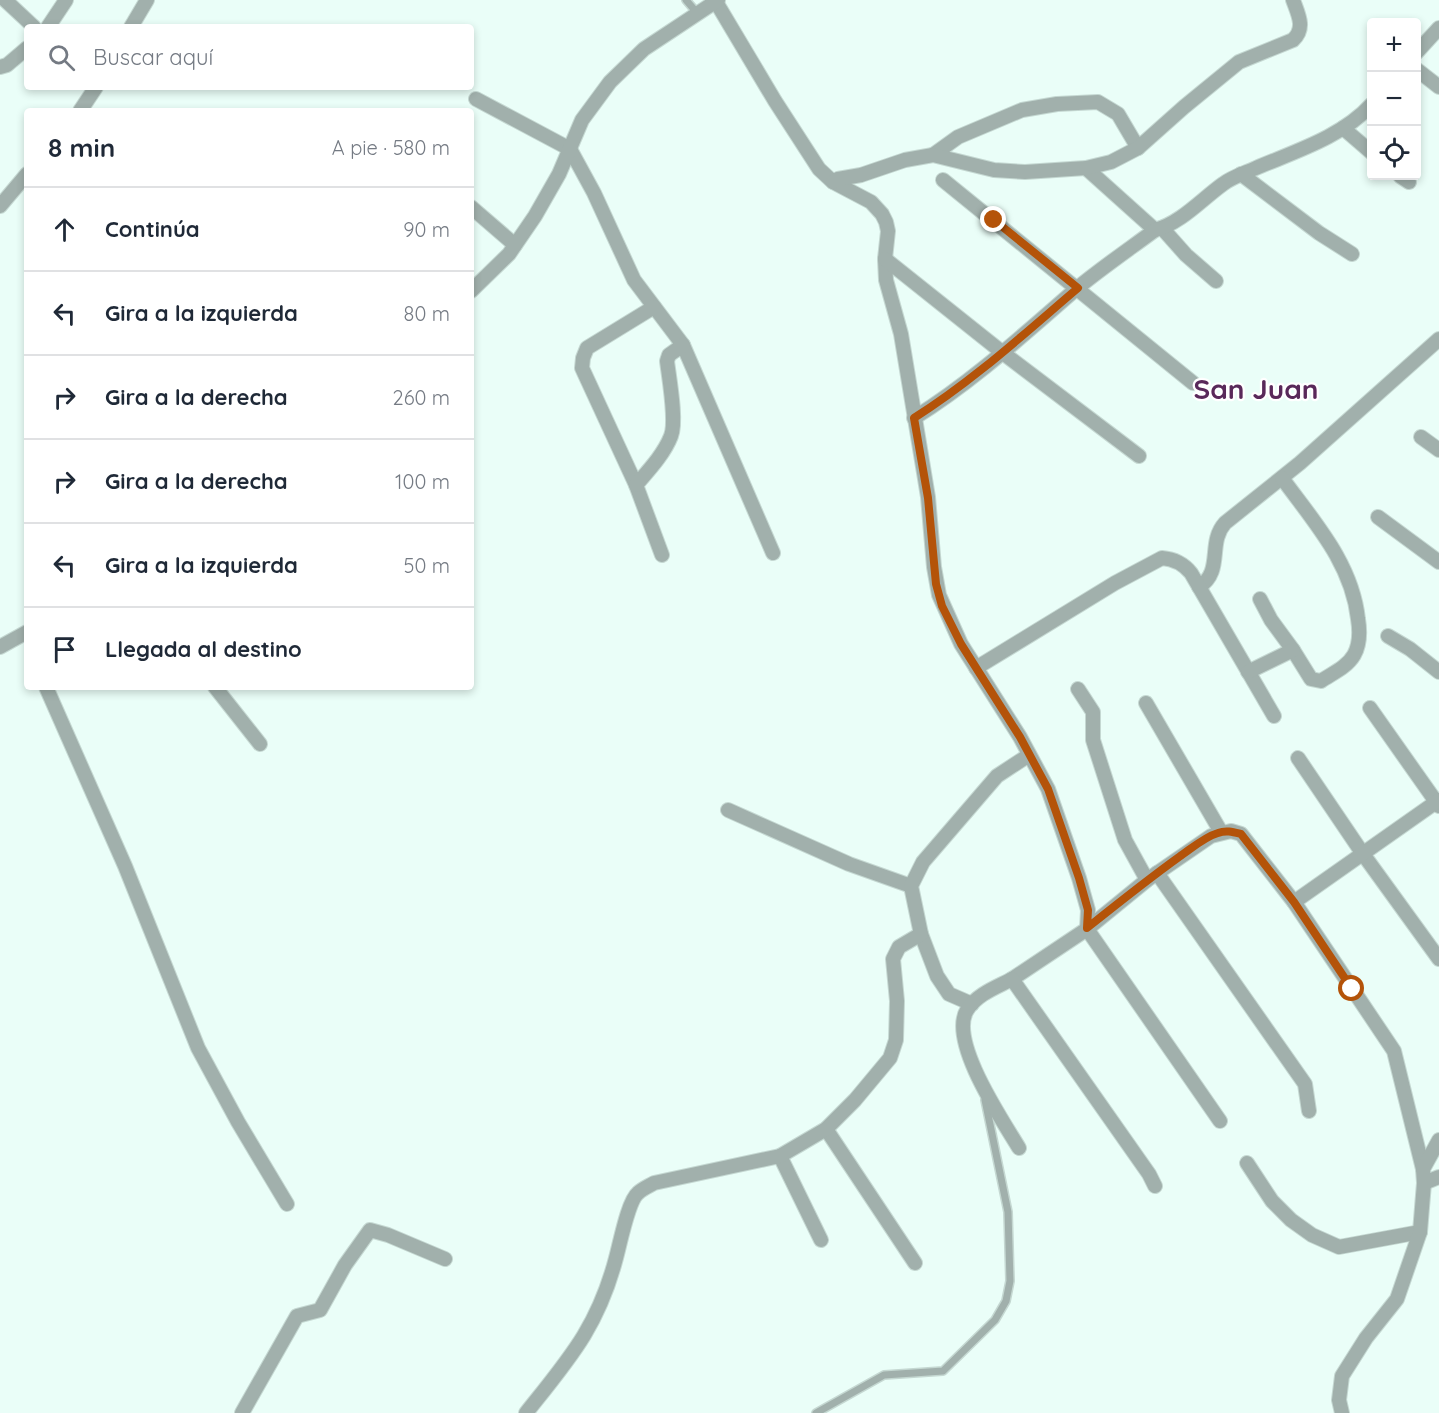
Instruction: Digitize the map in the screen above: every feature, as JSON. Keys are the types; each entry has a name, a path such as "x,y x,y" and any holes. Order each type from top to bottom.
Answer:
{"street":[{"path":"5,0 31,24"},
{"path":"50,24 66,0"},
{"path":"133,24 147,0"},
{"path":"833,182 838,178 861,175 905,160 933,155 994,170 1010,171 1041,172 1086,168 1111,162 1138,148 1184,106 1239,62 1297,37 1300,23 1293,0"},
{"path":"474,288 515,245 550,191 582,120 610,82 644,49 717,1 812,160 833,182 871,202 882,214 888,231 885,259 886,280 901,334 928,498 934,567 939,595 961,644 1020,737 1048,789 1088,910 1087,928 1220,1121"},
{"path":"1421,48 1439,28"},
{"path":"0,67 7,65 24,51"},
{"path":"1420,72 1439,87"},
{"path":"82,108 94,90"},
{"path":"476,99 570,149 594,193 634,280 683,345 772,553"},
{"path":"933,155 958,136 1022,110 1057,104 1098,102 1118,114 1138,148"},
{"path":"914,418 941,401 1078,288 1159,229 1198,205 1223,183 1300,150 1343,128 1367,107"},
{"path":"1343,128 1367,149"},
{"path":"1086,168 1159,229 1216,281"},
{"path":"1241,174 1319,233 1352,254"},
{"path":"0,206 24,178"},
{"path":"943,180 1193,383"},
{"path":"474,210 515,245"},
{"path":"885,259 1138,456"},
{"path":"654,307 587,348 582,368 636,485 662,555"},
{"path":"1199,587 1208,580 1214,567 1215,542 1220,528 1282,478 1439,339"},
{"path":"636,485 655,464 672,434 667,361 669,355 683,345"},
{"path":"1421,437 1439,450"},
{"path":"1260,599 1271,620 1308,675 1316,680 1321,681 1343,667 1354,656 1359,640 1359,624 1354,592 1348,576 1330,544 1282,478"},
{"path":"1378,517 1439,562"},
{"path":"976,668 1115,583 1162,558 1176,561 1187,568 1274,716"},
{"path":"1388,636 1410,649 1439,672"},
{"path":"0,647 24,637"},
{"path":"1248,672 1293,650"},
{"path":"1078,689 1093,712 1093,740 1125,840 1305,1084 1309,1111"},
{"path":"47,690 125,866 198,1048 238,1122 287,1204"},
{"path":"217,690 260,744"},
{"path":"1146,703 1221,832"},
{"path":"1294,902 1438,803 1371,708"},
{"path":"972,1004 950,994 937,976 921,934 911,886 923,862 997,776 1029,755"},
{"path":"1298,758 1363,854 1439,959"},
{"path":"728,810 849,864 911,886"},
{"path":"1019,1148 982,1086 970,1059 964,1034 965,1012 981,995 1012,979 1087,928 1152,877 1211,836 1231,831 1241,834 1294,902 1394,1051 1423,1176 1420,1232 1397,1299 1366,1338 1342,1376 1339,1400 1342,1413"},
{"path":"526,1413 570,1360 598,1312 636,1194 654,1183 780,1156 826,1129 855,1100 890,1058 896,1040 897,1001 893,959 899,947 921,934"},
{"path":"1012,979 1149,1173 1155,1186"},
{"path":"826,1129 915,1263"},
{"path":"1423,1176 1439,1140"},
{"path":"780,1156 821,1240"},
{"path":"1247,1163 1272,1201 1291,1220 1312,1235 1339,1247 1420,1232"},
{"path":"1423,1176 1439,1177"},
{"path":"242,1413 297,1316 320,1310 345,1265 370,1230 388,1235 444,1259"}],"lane":[{"path":"686,0 698,14"},
{"path":"816,1413 884,1375 943,1371 994,1320 1006,1300 1010,1281 1008,1212 982,1086"}],"district":[{"name":"San Juan","path":"1256,389"}],"route":[{"path":"994,220 1078,288 972,377 914,418 928,498 936,584 942,606 961,644 1020,737 1048,789 1088,910 1087,928 1147,880 1196,846 1211,836 1231,831 1241,834 1294,902 1352,989"}]}
